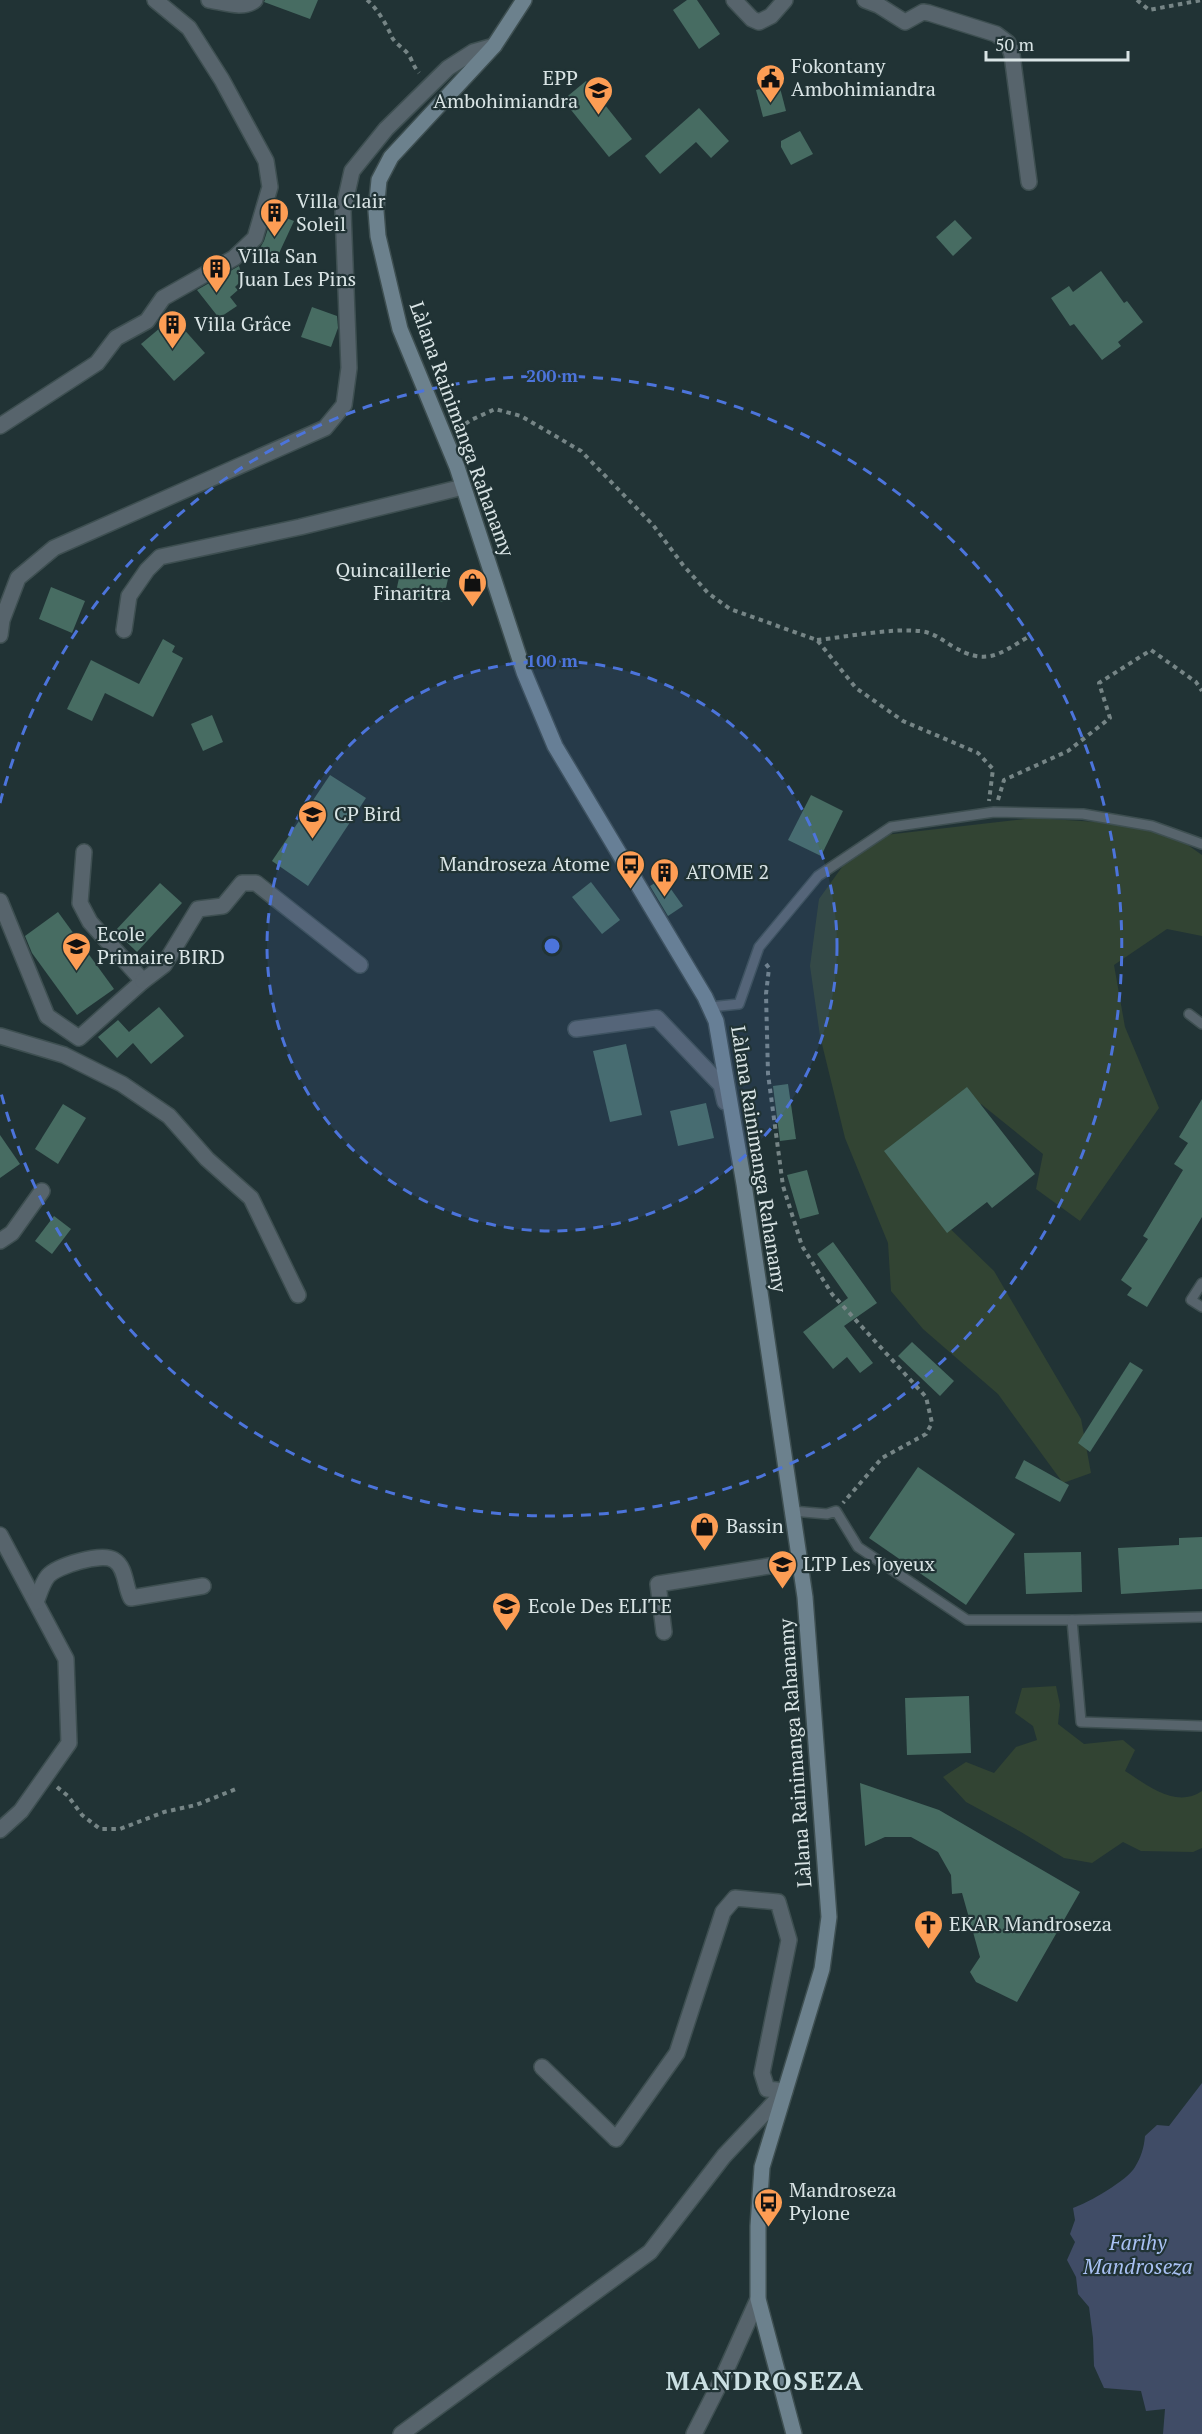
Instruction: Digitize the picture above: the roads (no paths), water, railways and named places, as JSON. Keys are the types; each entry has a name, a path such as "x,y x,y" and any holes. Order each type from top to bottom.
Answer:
{"main road":[{"name":"Làlana Rainimanga Rahanamy","path":"524,0 494,46 391,157 379,180 376,210 378,236 400,330 464,487 524,672 555,746 710,1007 716,1021 744,1184 805,1598 829,1917 822,1969 762,2167 758,2226 758,2299 794,2434"}],"street":[{"path":"209,0 241,5 255,0"},
{"path":"734,0 752,19 759,22 771,16 785,0"},
{"path":"865,0 878,5 904,22 923,12 929,13 996,34 1008,43 1012,55 1029,182"},
{"path":"0,426 97,363 117,338 147,321 163,298 234,258 255,238 270,187 266,161 222,80 189,28 162,2"},
{"path":"0,635 2,620 18,578 54,548 324,428 344,405 349,368 343,211 352,171 386,129 448,68 473,52 494,46"},
{"path":"124,630 129,596 147,570 160,557 300,527 464,487"},
{"path":"84,852 80,903 90,922 143,981"},
{"path":"0,901 47,1016 80,1038 164,965 198,909 223,906 242,883 256,883 360,965"},
{"path":"576,1029 657,1018 721,1085 744,1184"},
{"path":"0,1036 64,1054 122,1084 169,1116 207,1159 251,1198 298,1295"},
{"path":"0,1241 12,1233 42,1191"},
{"path":"0,1535 66,1659 69,1743 21,1812 0,1830"},
{"path":"36,1602 46,1577 56,1569 86,1559 115,1560 121,1567 131,1598 203,1586"},
{"path":"664,1632 658,1584 800,1561"},
{"path":"542,2067 616,2139 677,2053 723,1912 735,1898 778,1902 789,1940 762,2073 767,2089 785,2091"},
{"path":"401,2434 650,2252 724,2156 785,2091"},
{"path":"694,2434 758,2299"}],"lane":[{"path":"710,1007 739,1004 757,951 818,876 891,827 991,813 1083,814 1152,826 1202,844"},
{"path":"1189,1014 1202,1024"},
{"path":"1202,1282 1191,1300 1202,1307"},
{"path":"792,1511 826,1514 836,1511 858,1547 966,1620 1202,1617"},
{"path":"1072,1620 1081,1722 1202,1726"}],"water":[{"name":"Farihy Mandroseza","path":"1202,2083 1202,2434 1163,2434 1165,2409 1146,2411 1141,2391 1104,2388 1094,2366 1089,2307 1078,2294 1076,2277 1067,2260 1075,2242 1070,2234 1075,2220 1073,2208 1107,2190 1131,2172 1141,2156 1145,2136 1157,2125 1169,2126"}],"place":[{"name":"Fokontany Ambohimiandra","path":"770,104"},
{"name":"EPP Ambohimiandra","path":"599,116"},
{"name":"Villa Clair Soleil","path":"275,238"},
{"name":"Villa San Juan Les Pins","path":"217,294"},
{"name":"Villa Grâce","path":"173,350"},
{"name":"Quincaillerie Finaritra","path":"472,608"},
{"name":"CP Bird","path":"313,840"},
{"name":"Mandroseza Atome","path":"631,890"},
{"name":"ATOME 2","path":"665,898"},
{"name":"Ecole Primaire BIRD","path":"76,972"},
{"name":"Bassin","path":"705,1552"},
{"name":"LTP Les Joyeux","path":"782,1590"},
{"name":"Ecole Des ELITE","path":"507,1632"},
{"name":"EKAR Mandroseza","path":"928,1950"},
{"name":"Mandroseza Pylone","path":"768,2228"}],"district":[{"name":"MANDROSEZA","path":"765,2381"}]}
